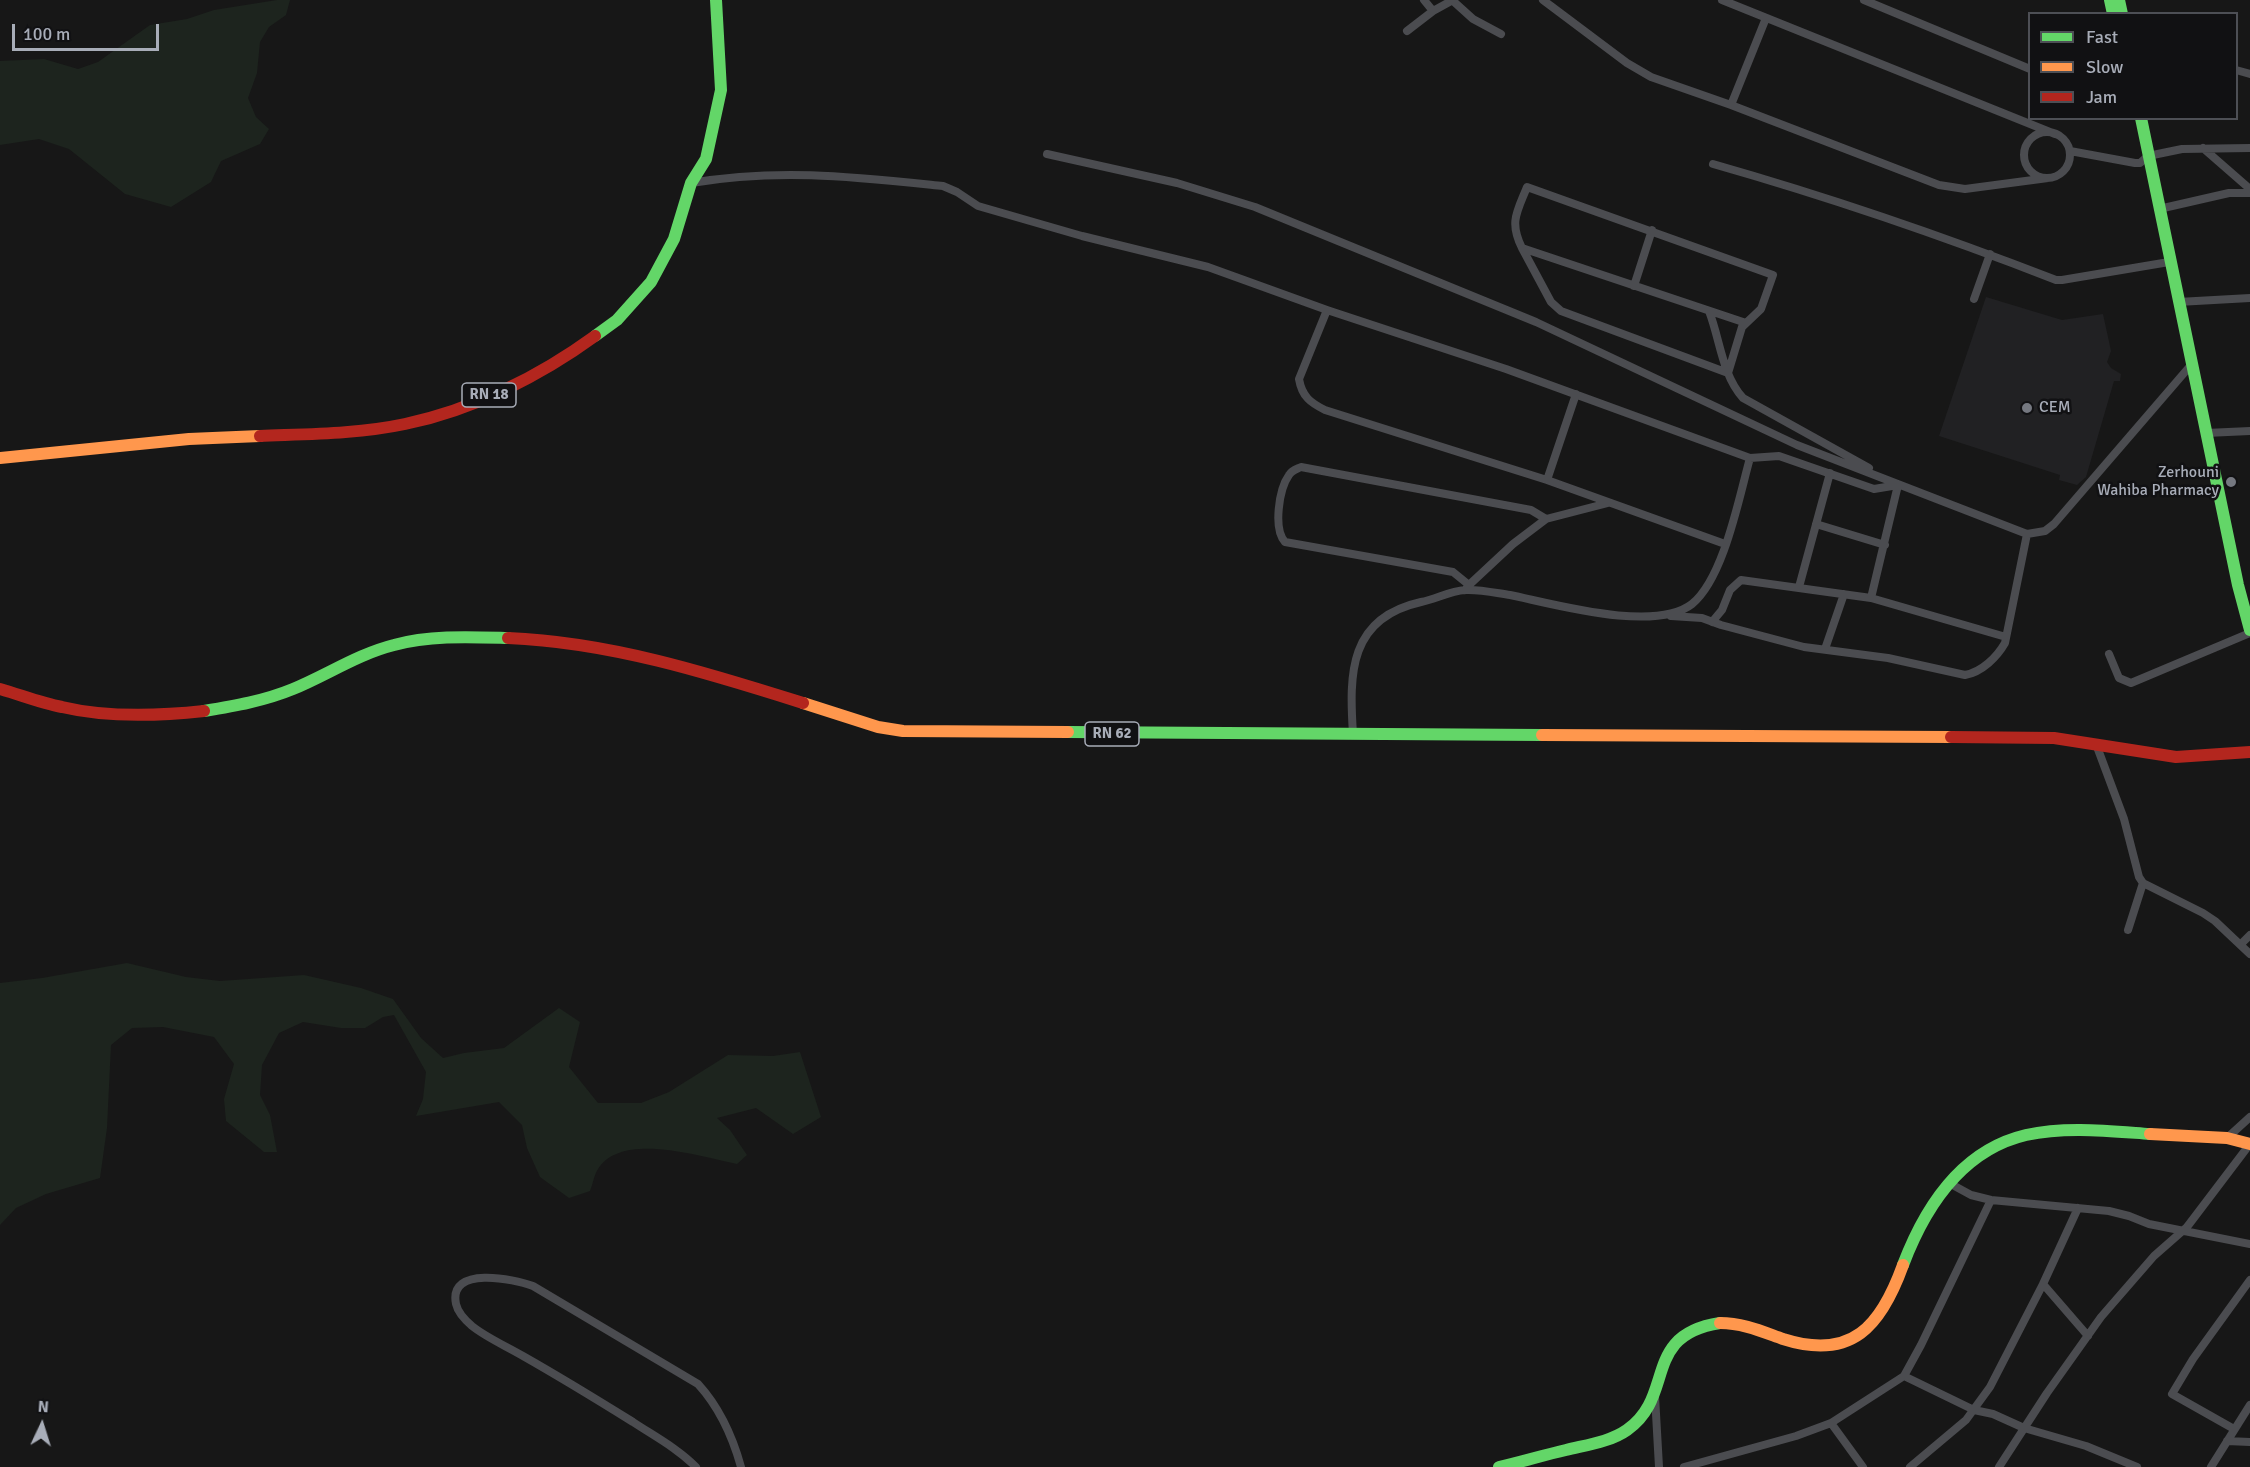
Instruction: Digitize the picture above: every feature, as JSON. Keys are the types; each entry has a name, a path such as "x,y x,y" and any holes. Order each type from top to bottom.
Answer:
{"main road":[{"name":"RN 18","path":"0,458 189,440 341,432 405,424 449,412 510,387 566,357 617,320 651,282 674,239 691,183 706,159 722,90 716,0"},
{"path":"2141,120 2169,262 2242,602 2250,627"},
{"name":"RN 62","path":"0,689 68,708 102,713 139,714 215,710 277,695 373,650 410,641 449,638 535,639 697,671 878,727 903,731 2054,738 2176,757 2250,752"},
{"path":"1499,1467 1606,1440 1629,1429 1642,1416 1654,1394 1662,1363 1672,1344 1688,1331 1704,1325 1722,1323 1746,1327 1803,1346 1821,1348 1862,1333 1875,1321 1888,1299 1925,1216 1967,1163 1996,1144 2024,1134 2047,1130 2086,1129 2227,1138 2250,1144"}],"street":[{"path":"1424,0 1433,11"},
{"path":"1407,31 1433,11 1453,0 1473,19 1502,34"},
{"path":"1544,0 1627,63 1651,78 1731,105 1939,185 1965,189 2048,178 2063,173 2070,160 2070,152 2062,138 2055,134 1722,0"},
{"path":"1864,0 2028,68"},
{"path":"1731,105 1766,18"},
{"path":"2048,178 2038,177 2032,173 2026,166 2024,151 2033,137 2040,133 2055,134"},
{"path":"2203,148 2250,191"},
{"path":"2070,152 2140,163 2148,156 2175,150 2250,148"},
{"path":"1047,154 1177,183 1255,207 1536,322 1797,445 2027,534 2045,531 2054,524 2192,365"},
{"path":"1713,164 1946,237 2062,280 2169,262"},
{"path":"691,183 732,176 777,174 826,175 943,186 978,206 1082,236 1192,262 1327,310 1506,369 1750,458 1779,456 1874,489 1898,485"},
{"path":"1527,187 1773,275 1761,309 1742,327 1728,374 1561,311 1551,302 1516,236 1514,221 1527,187"},
{"path":"2159,208 2229,193 2250,191"},
{"path":"1634,286 1652,230"},
{"path":"1522,248 1746,323"},
{"path":"1974,299 1990,254"},
{"path":"2178,302 2250,298"},
{"path":"1327,310 1299,380 1301,391 1310,403 1325,410 1547,480 1725,544"},
{"path":"1709,311 1728,374 1735,389 1743,398 1898,485"},
{"path":"1547,480 1576,394"},
{"path":"2206,433 2250,431"},
{"path":"1664,615 1691,604 1710,582 1725,544 1750,458"},
{"path":"1546,519 1531,510 1301,467 1291,472 1283,486 1278,526 1280,536 1285,542 1454,572 1467,587 1624,616 1664,615 1702,618 1804,647 1888,658 1965,675 1979,669 1998,654 2006,638 2027,534"},
{"path":"1799,587 1830,473"},
{"path":"1871,598 1898,485"},
{"path":"1353,734 1350,696 1352,675 1362,644 1371,629 1396,610 1467,587 1513,544 1546,519 1608,503"},
{"path":"1816,524 1885,545"},
{"path":"1712,622 1722,610 1730,590 1741,580 1871,598 2006,638"},
{"path":"1825,650 1844,594"},
{"path":"2109,654 2119,678 2131,683 2250,627"},
{"path":"2096,744 2124,819 2139,877 2143,883 2203,913 2250,954"},
{"path":"2128,930 2143,883"},
{"path":"2241,944 2250,935"},
{"path":"2227,1138 2250,1117"},
{"path":"1999,1467 2101,1317 2154,1256 2183,1231 2250,1144"},
{"path":"1949,1183 1971,1195 1991,1200 2109,1211 2149,1224 2250,1244"},
{"path":"1689,1466 1796,1436 1831,1423 1904,1376 1922,1345 1991,1200"},
{"path":"1910,1467 1966,1420 1990,1387 2043,1284 2078,1208"},
{"path":"696,1467 685,1456 571,1383 473,1327 459,1312 456,1304 455,1294 459,1287 471,1279 482,1278 519,1281 533,1286 698,1384 707,1394 727,1430 741,1467"},
{"path":"2234,1429 2172,1394 2193,1359 2250,1280"},
{"path":"2043,1284 2088,1336"},
{"path":"1904,1376 1974,1410 1993,1414 2024,1428 2086,1446 2137,1467"},
{"path":"1654,1394 1659,1467"},
{"path":"2211,1467 2250,1405"},
{"path":"1831,1423 1863,1467"},
{"path":"2227,1441 2250,1442"}],"shaded area":[{"path":"290,0 286,15 269,27 260,42 257,73 248,98 256,117 269,129 260,144 221,161 211,182 171,207 125,194 69,149 39,139 0,145 0,61 44,59 78,69 98,62 150,25 187,19 214,10"},
{"name":"CEM","path":"1986,297 2062,320 2103,314 2111,351 2107,362 2111,368 2121,374 2120,381 2114,381 2086,477 2077,485 2059,480 2060,475 1939,436"},
{"path":"127,963 186,977 220,981 304,975 361,988 393,999 421,1038 443,1058 504,1048 559,1008 580,1022 569,1067 598,1103 641,1103 669,1092 728,1055 773,1056 800,1052 821,1117 793,1134 756,1108 717,1118 730,1130 747,1155 737,1164 684,1152 643,1149 625,1151 609,1158 598,1169 590,1191 569,1198 540,1177 527,1148 522,1125 499,1102 416,1116 423,1099 426,1072 394,1015 383,1017 365,1028 341,1028 303,1022 279,1033 262,1065 260,1095 270,1115 277,1152 264,1152 226,1121 224,1099 234,1064 214,1037 163,1027 132,1028 111,1045 107,1128 100,1178 46,1194 16,1208 0,1225 0,983"}],"traffic: fast":[{"path":"595,336 617,320 651,282 674,239 691,183 706,159 721,90 716,0"},
{"path":"2110,0 2113,12"},
{"path":"2119,0 2122,12"},
{"path":"2141,120 2238,585 2250,630"},
{"path":"204,711 271,697 368,654 394,645 436,638 508,638"},
{"path":"1068,732 1542,735"},
{"path":"1903,1265 1922,1222 1935,1202 1965,1167 1983,1153 2003,1143 2041,1132 2088,1130 2150,1134"},
{"path":"1499,1467 1598,1443 1627,1430 1642,1416 1651,1401 1662,1368 1669,1353 1679,1340 1695,1330 1720,1323"}],"traffic: slow":[{"path":"0,458 189,439 260,436"},
{"path":"803,703 878,727 903,731 1068,732"},
{"path":"1542,735 1951,737"},
{"path":"2150,1134 2227,1138 2250,1144"},
{"path":"1720,1323 1745,1326 1807,1345 1828,1345 1845,1341 1861,1333 1874,1321 1885,1305 1903,1265"}],"traffic: jam":[{"path":"260,436 369,430 430,418 505,390 552,365 595,336"},
{"path":"508,638 621,652 695,670 803,703"},
{"path":"0,689 54,705 97,713 151,715 204,711"},
{"path":"1951,737 2054,738 2176,757 2250,752"}],"place":[{"name":"CEM","path":"2027,408"},
{"name":"Zerhouni Wahiba Pharmacy","path":"2231,482"}]}
